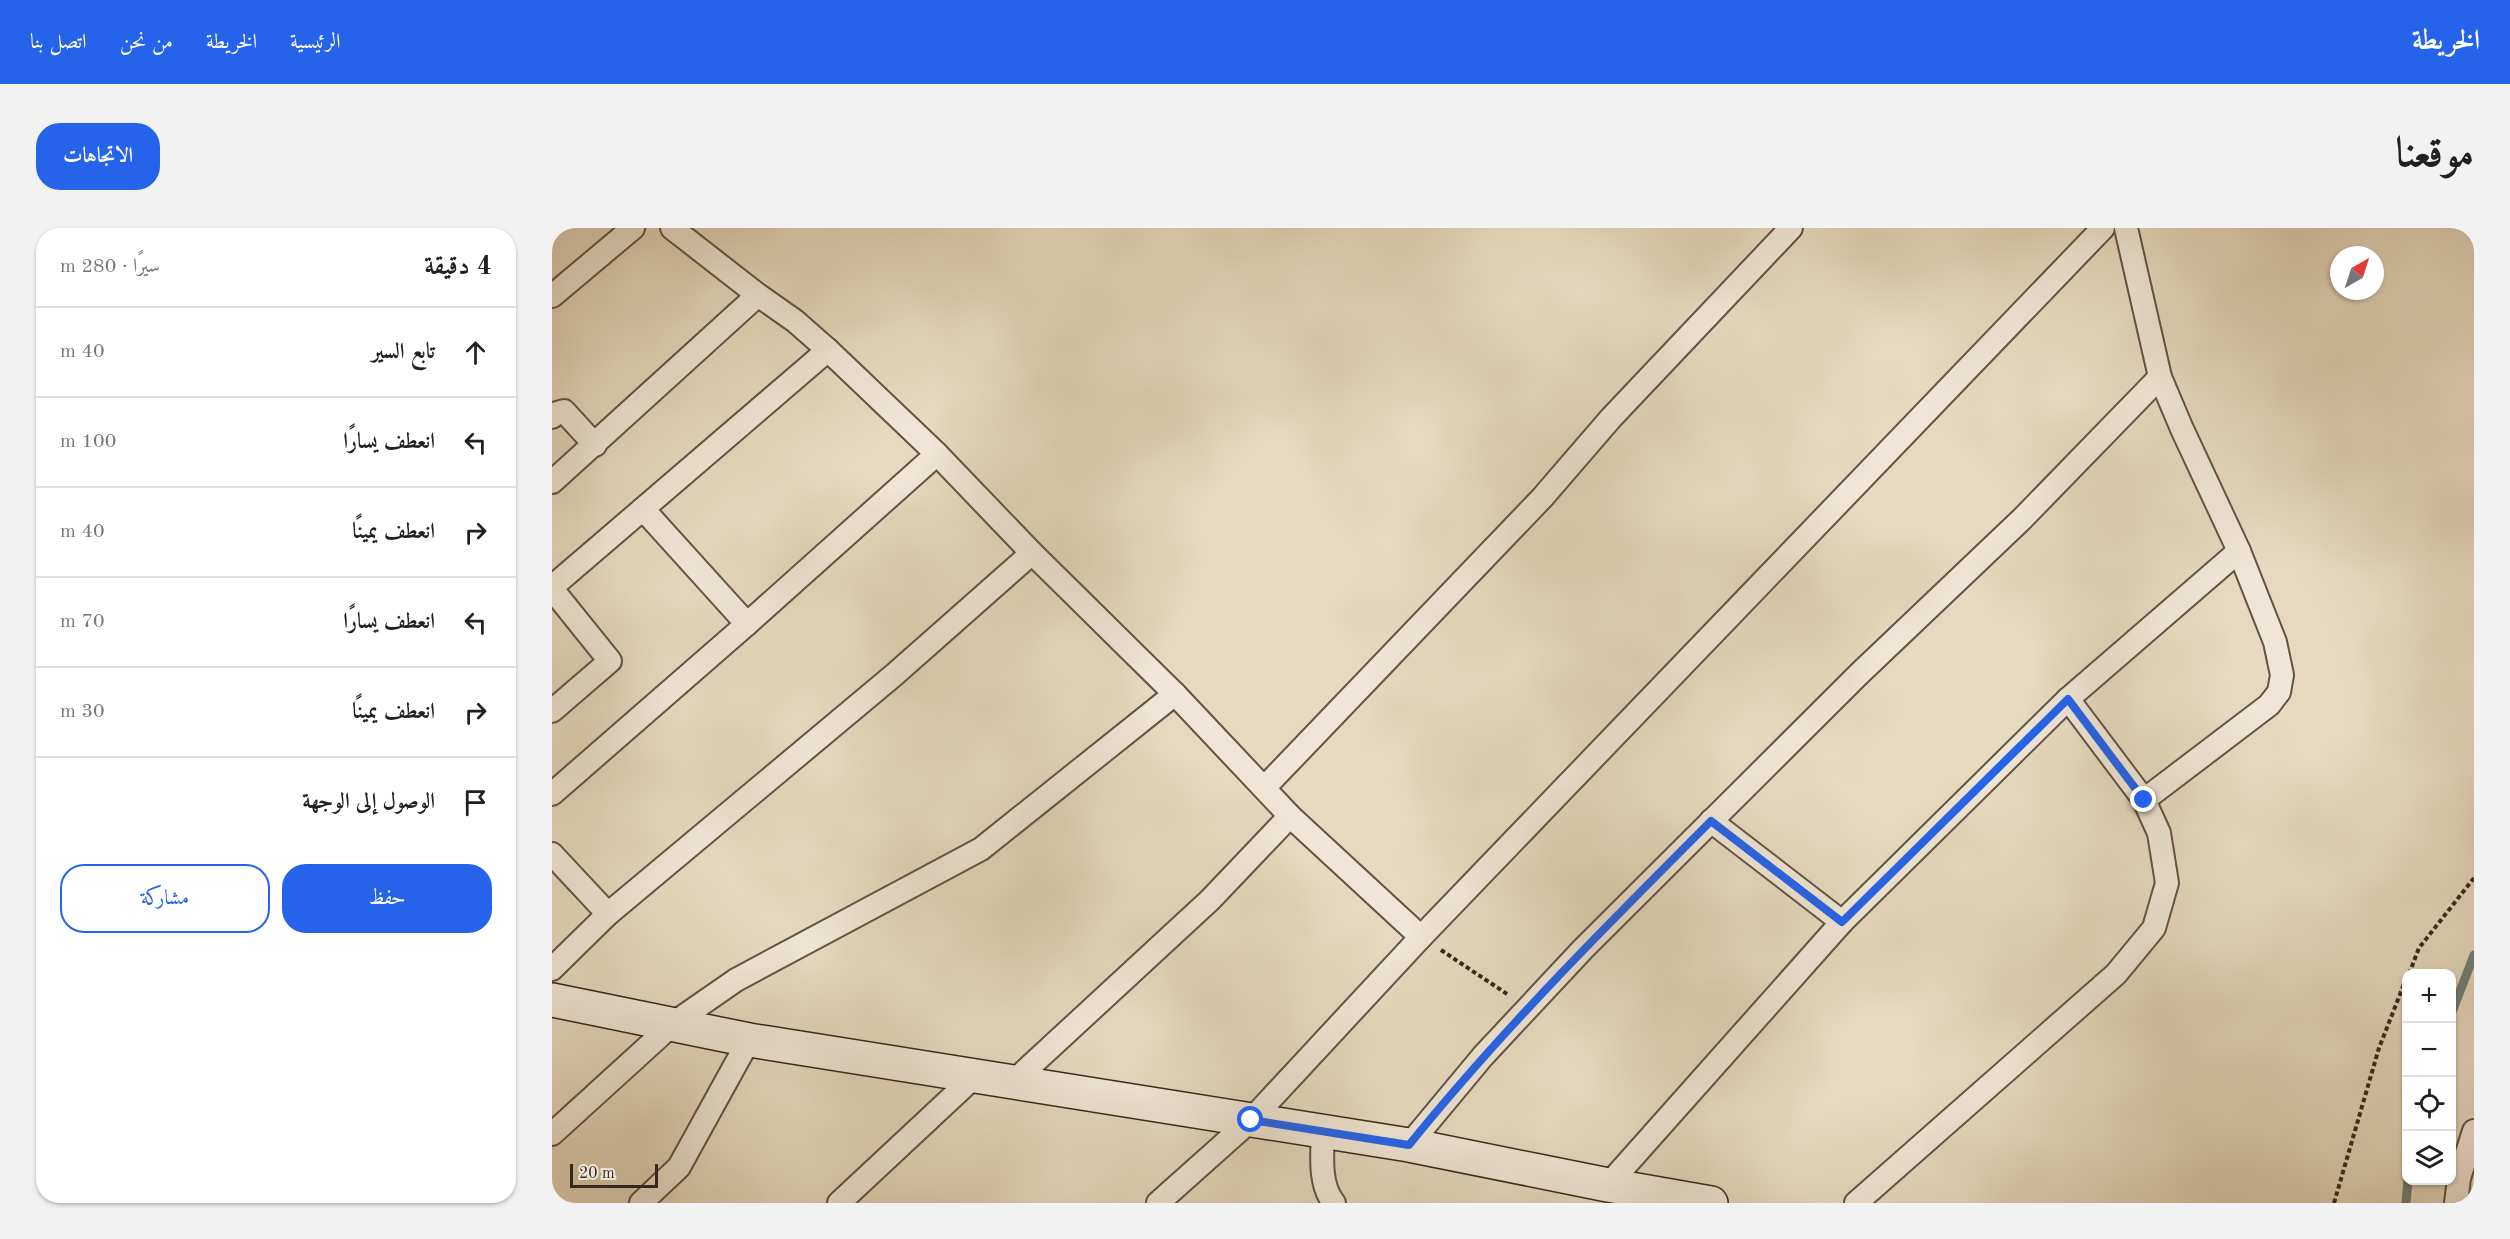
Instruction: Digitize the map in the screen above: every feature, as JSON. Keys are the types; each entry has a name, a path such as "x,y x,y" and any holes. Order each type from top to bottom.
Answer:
{"street":[{"path":"552,296 633,228"},
{"path":"672,228 795,321 828,350 937,454 1032,553 1175,694 1290,816 1421,937"},
{"path":"1265,787 1542,498 1611,418 1791,228"},
{"path":"1158,1203 1251,1120 1421,937 2103,228"},
{"path":"2126,228 2160,377 2239,551 2275,642 2282,675 2279,693 2269,705 2144,800"},
{"path":"552,482 758,295"},
{"path":"552,711 610,661 552,588 828,350"},
{"path":"1409,1145 1483,1056 1583,949 1859,675 2022,519 2160,377"},
{"path":"552,417 564,411 595,445"},
{"path":"552,794 937,454"},
{"path":"643,508 747,624"},
{"path":"1608,1185 1842,922 2068,699 2239,551"},
{"path":"552,969 608,914 894,675 1032,553"},
{"path":"552,1134 674,1023 736,980 981,849 1175,694"},
{"path":"1856,1203 2116,974 2154,928 2167,883 2159,833 2144,800 2068,699"},
{"path":"1013,1082 1210,900 1290,816"},
{"path":"1711,821 1842,922"},
{"path":"552,854 608,914"},
{"path":"552,1000 749,1040 1409,1145 1711,1203"},
{"path":"642,1203 679,1167 749,1040"},
{"path":"839,1203 975,1076"},
{"path":"2456,1203 2459,1178 2474,1131"},
{"path":"1323,1132 1322,1160 1326,1200"}],"path":[{"path":"2411,969 2419,948 2474,878"},
{"path":"1421,937 1528,1008"},
{"path":"2334,1203 2379,1048 2402,989"}],"waterway":[{"path":"2456,1002 2474,955"},
{"path":"2406,1203 2408,1185"}],"route":[{"path":"1251,1120 1409,1145 1483,1056 1583,949 1711,821 1842,922 2068,699 2144,800"}]}
